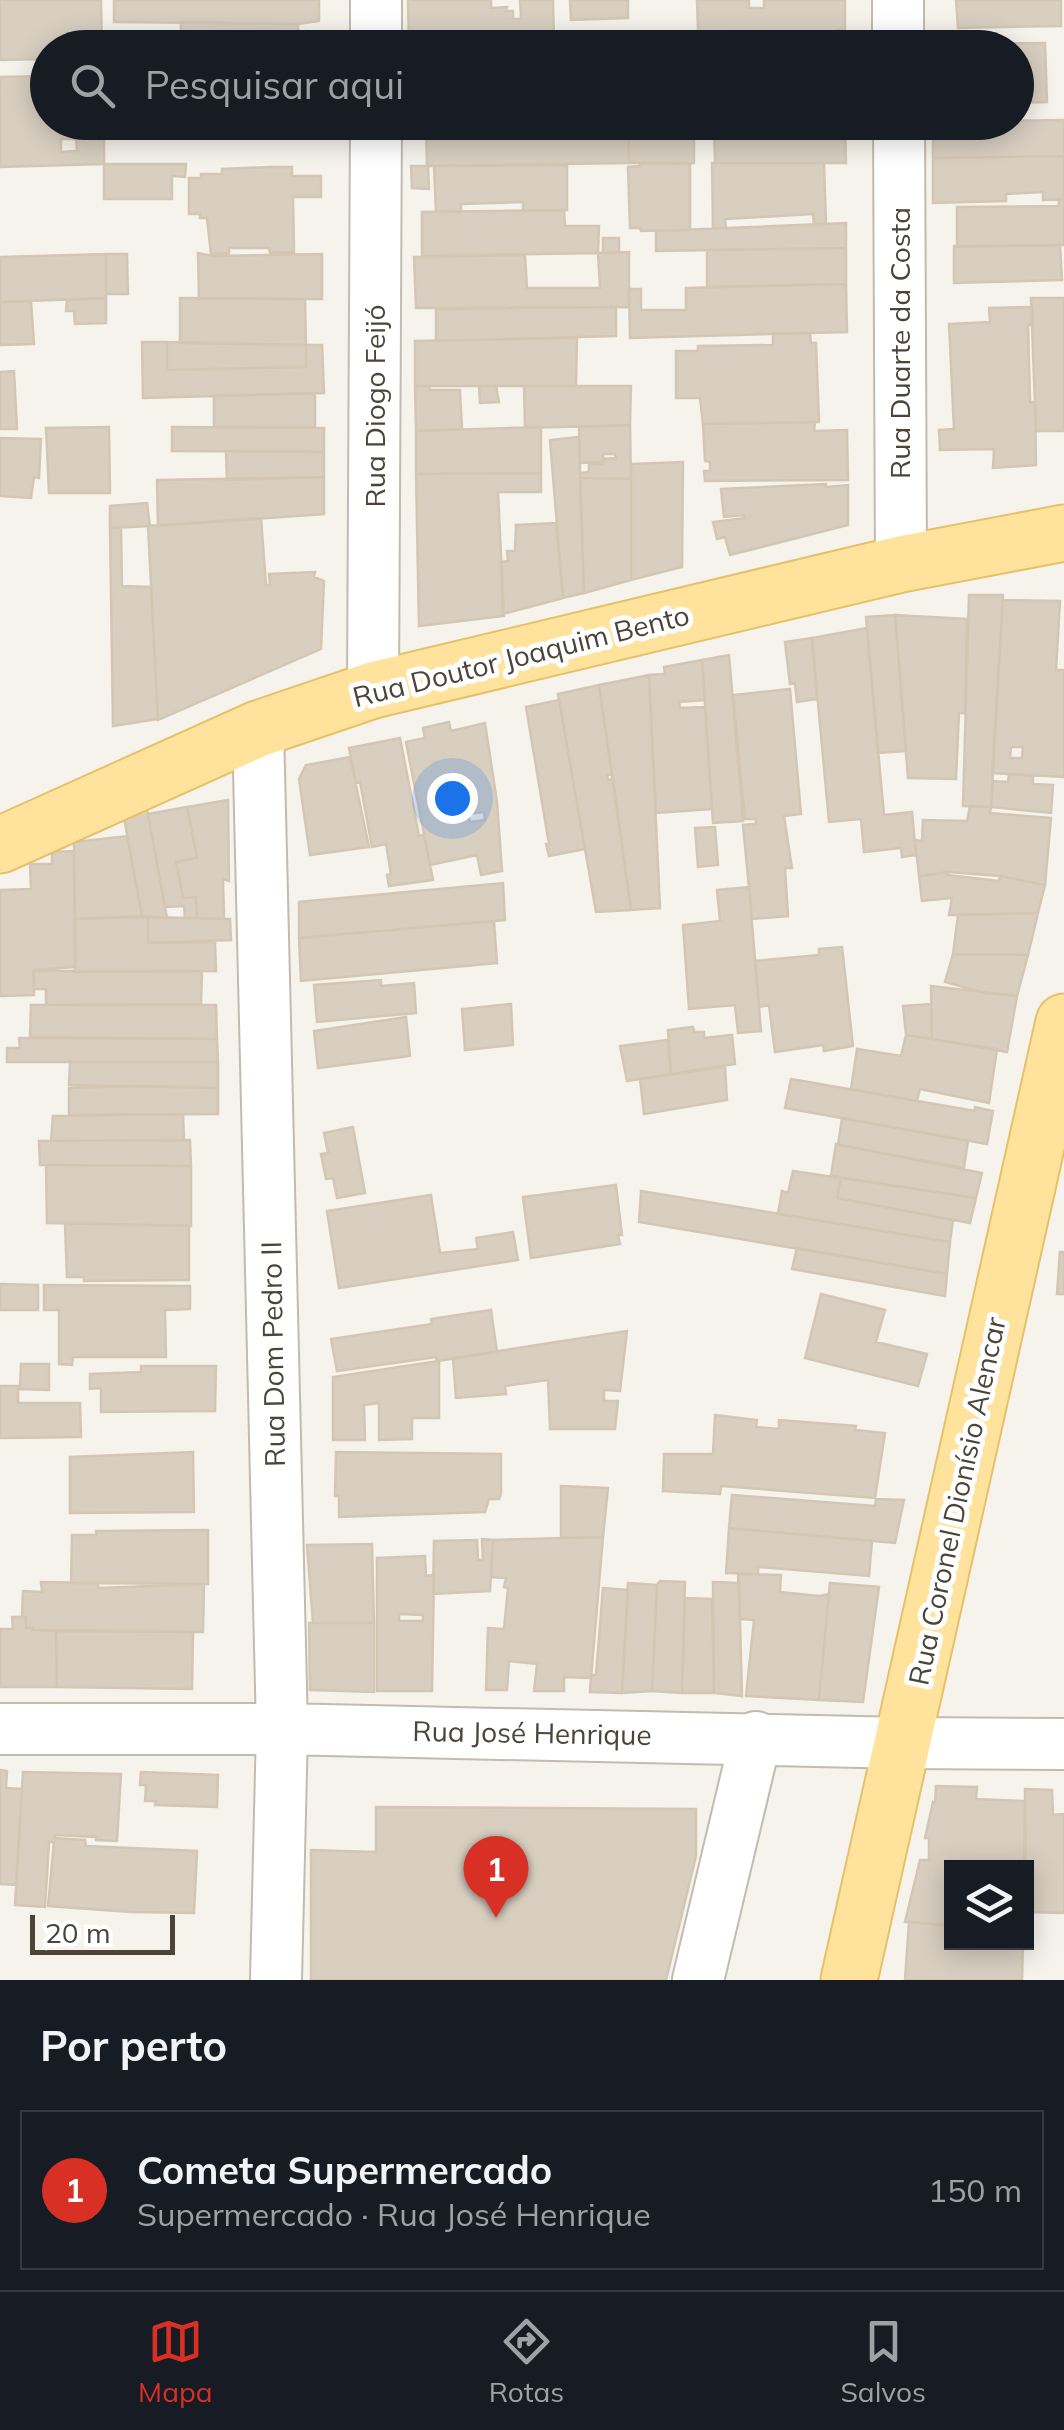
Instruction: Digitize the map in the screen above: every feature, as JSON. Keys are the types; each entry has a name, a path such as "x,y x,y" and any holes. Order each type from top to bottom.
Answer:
{"main road":[{"name":"Rua Doutor Joaquim Bento","path":"0,844 258,728 373,690 901,564 1064,533"},
{"name":"Rua Coronel Dionísio Alencar","path":"849,1980 1061,1042"}],"street":[{"path":"376,0 376,30"},
{"path":"898,0 898,30"},
{"name":"Rua Diogo Feijó","path":"373,690 376,140"},
{"name":"Rua Duarte da Costa","path":"899,140 901,564"},
{"name":"Rua Dom Pedro II","path":"258,728 282,1729 276,1980"},
{"name":"Rua José Henrique","path":"0,1729 282,1729 1064,1744"},
{"path":"698,1980 756,1737"}],"building":[{"path":"0,0 101,0 102,30 30,30 30,59 0,60"},
{"path":"114,0 319,0 319,21 114,22"},
{"path":"408,0 491,0 491,8 507,7 506,11 513,11 513,19 521,19 520,0 553,0 554,30 409,30"},
{"path":"570,0 628,0 628,18 571,20"},
{"path":"697,0 749,0 749,8 764,8 764,0 845,0 845,30 698,30"},
{"path":"956,0 1061,0 1061,26 958,28"},
{"path":"181,22 298,24 298,30 181,30"},
{"path":"1034,43 1045,43 1047,102 1034,102"},
{"path":"30,76 30,140 61,140 61,152 77,151 76,140 104,140 104,164 0,167 0,77"},
{"path":"1034,120 1064,120 1064,156 933,158 933,140 1034,140"},
{"path":"426,140 628,140 629,163 427,166"},
{"path":"628,140 694,140 694,163 629,163"},
{"path":"714,140 845,140 846,163 715,163"},
{"path":"1064,156 1064,199 1043,200 1043,192 1006,194 1006,201 933,203 933,158"},
{"path":"640,163 690,164 690,230 630,228 628,167"},
{"path":"712,163 824,163 826,224 814,225 813,214 725,219 726,228 713,228"},
{"path":"104,164 186,164 185,177 172,176 172,199 104,199"},
{"path":"567,165 567,210 523,211 523,202 461,204 461,212 436,212 434,166"},
{"path":"411,166 428,166 429,189 412,188"},
{"path":"292,167 292,176 321,176 321,197 293,197 294,252 229,248 229,253 211,254 207,218 189,214 189,178 222,174 222,169"},
{"path":"1059,199 1064,199 1064,245 957,247 957,207 1059,206"},
{"path":"564,210 565,226 599,226 598,253 422,256 422,212"},
{"path":"846,223 846,248 656,251 656,231"},
{"path":"603,238 619,238 619,253 603,253"},
{"path":"1060,245 1062,280 954,283 954,246"},
{"path":"846,248 846,284 707,287 707,250"},
{"path":"629,252 629,307 416,308 414,257 525,255 527,288 600,288 598,253"},
{"path":"198,253 322,254 322,299 199,299"},
{"path":"106,254 106,298 0,302 0,257"},
{"path":"106,254 127,254 128,294 106,294"},
{"path":"846,284 847,332 630,338 629,289 641,289 641,310 686,310 686,288"},
{"path":"106,298 106,323 75,324 74,311 66,311 67,300"},
{"path":"180,298 305,299 306,345 180,343"},
{"path":"1031,298 1064,298 1064,431 1036,431"},
{"path":"31,301 34,344 0,345 0,302"},
{"path":"616,307 616,336 436,341 436,309"},
{"path":"1032,307 1033,325 1028,325 1036,465 993,468 994,449 940,450 939,430 954,429 949,324 990,322 989,308"},
{"path":"773,333 810,333 811,343 816,343 819,422 703,424 700,398 676,398 676,351 698,351 698,346 773,345"},
{"path":"577,338 576,386 415,386 415,341"},
{"path":"142,342 167,342 167,370 306,367 306,345 322,345 324,393 143,398"},
{"path":"167,342 306,345 306,367 167,370"},
{"path":"14,371 17,429 0,429 0,372"},
{"path":"415,386 460,390 462,429 416,431"},
{"path":"479,386 496,386 499,402 480,403"},
{"path":"524,386 631,386 630,425 525,428"},
{"path":"315,393 315,427 214,427 214,396"},
{"path":"815,422 814,431 847,430 848,480 705,481 704,471 710,471 710,462 705,461 703,424"},
{"path":"630,425 631,479 580,478 580,473 589,472 589,464 603,462 580,463 579,427"},
{"path":"109,427 110,493 49,493 46,428"},
{"path":"172,427 324,428 324,452 172,451"},
{"path":"541,427 541,473 416,474 416,431"},
{"path":"579,437 584,593 563,598 550,440"},
{"path":"0,438 41,439 39,478 34,477 31,498 0,496"},
{"path":"226,451 324,452 324,477 227,480"},
{"path":"683,462 682,567 631,580 631,464"},
{"path":"541,473 541,492 498,492 504,616 419,626 416,474"},
{"path":"324,477 324,514 158,526 157,480"},
{"path":"580,478 631,479 631,580 584,593"},
{"path":"848,485 848,525 730,555 725,537 717,539 713,522 745,518 724,517 721,489"},
{"path":"147,503 150,526 110,528 110,506"},
{"path":"261,518 266,585 270,585 269,574 315,572 314,577 324,581 321,649 158,720 148,526"},
{"path":"556,523 563,598 503,614 501,562 508,561 507,551 515,551 516,525"},
{"path":"110,528 121,528 122,586 151,587 158,719 113,726"},
{"path":"969,595 1003,595 991,807 963,806"},
{"path":"1003,600 1060,601 1056,670 1064,670 1064,777 992,773","holes":["1011,747 1023,747 1022,758 1010,758"]},
{"path":"895,615 906,751 878,753 866,617"},
{"path":"895,615 967,619 965,713 959,713 956,779 908,778"},
{"path":"867,628 884,815 912,812 916,855 902,857 901,848 864,852 861,819 829,822 812,638"},
{"path":"812,638 817,699 797,702 795,683 790,684 785,642"},
{"path":"729,655 743,821 713,823 702,660"},
{"path":"702,660 705,700 679,702 680,708 705,707 712,809 656,813 649,675 665,674 664,667"},
{"path":"649,675 660,908 631,910 599,685"},
{"path":"599,685 612,774 607,775 608,780 613,779 631,910 596,912 558,694"},
{"path":"790,689 801,814 784,816 792,868 785,868 788,916 752,919 743,825 756,824 756,819 745,819 733,695"},
{"path":"559,700 585,849 549,856 526,707"},
{"path":"449,722 451,731 485,723 502,871 481,875 477,855 430,865 406,742 425,738 423,728","holes":["484,812 485,820 470,822 468,814"]},
{"path":"400,738 419,836 424,835 433,880 389,886 386,844 372,847 360,782 356,783 349,748"},
{"path":"350,757 369,847 310,855 299,779 306,765"},
{"path":"1009,774 1033,776 1033,784 1053,785 1051,813 991,807 993,781 1008,782"},
{"path":"228,800 229,881 223,879 224,919 197,918 196,897 183,898 176,862 197,858 187,807"},
{"path":"970,806 991,807 990,813 1051,818 1045,885 948,872 919,876 915,840 922,841 923,820 967,821"},
{"path":"187,807 197,858 176,862 183,898 196,897 197,918 185,918 184,906 165,907 148,814"},
{"path":"147,809 167,918 142,916 124,817"},
{"path":"715,827 718,865 698,867 695,828"},
{"path":"127,836 142,916 75,919 74,842"},
{"path":"74,851 75,967 34,970 34,995 0,996 0,890 31,889 30,864 52,864 52,852"},
{"path":"948,872 947,875 999,881 1000,876 1045,885 1038,913 949,915 952,898 922,901 919,876"},
{"path":"503,883 505,920 299,938 299,902"},
{"path":"749,887 761,1031 738,1033 735,1005 689,1009 683,925 720,921 717,890"},
{"path":"1038,913 1028,955 953,954 958,915"},
{"path":"148,917 148,943 215,942 216,971 75,972 75,919"},
{"path":"148,917 230,919 231,940 148,943"},
{"path":"494,921 497,963 301,981 299,938"},
{"path":"842,947 853,1046 824,1051 823,1045 775,1052 769,1005 759,1007 755,961 819,955 819,949"},
{"path":"953,954 1028,955 1017,996 985,993 945,982"},
{"path":"33,971 202,971 201,1004 46,1005 46,989 34,989"},
{"path":"381,980 381,986 414,983 416,1013 317,1022 314,985"},
{"path":"931,986 1017,996 1007,1052 932,1039"},
{"path":"511,1004 513,1045 465,1050 462,1009"},
{"path":"931,1004 932,1039 906,1035 903,1006"},
{"path":"31,1005 216,1005 217,1039 30,1037"},
{"path":"406,1017 410,1056 318,1068 314,1031"},
{"path":"693,1027 694,1032 704,1032 704,1038 732,1035 735,1064 671,1074 668,1030"},
{"path":"906,1035 997,1049 989,1103 920,1089 917,1101 851,1089 857,1049 901,1056"},
{"path":"19,1038 217,1039 218,1062 7,1062 7,1048 20,1048"},
{"path":"668,1040 671,1074 627,1081 620,1046"},
{"path":"70,1062 218,1062 218,1088 69,1085"},
{"path":"725,1067 727,1100 644,1114 640,1079"},
{"path":"791,1079 993,1111 987,1144 785,1108"},
{"path":"69,1088 218,1088 218,1114 69,1115"},
{"path":"183,1114 184,1140 51,1141 53,1116"},
{"path":"842,1118 968,1141 964,1168 838,1145"},
{"path":"353,1127 365,1193 337,1198 333,1178 326,1179 321,1154 328,1153 324,1133"},
{"path":"190,1140 191,1166 40,1165 39,1141"},
{"path":"836,1144 982,1173 976,1198 831,1176"},
{"path":"46,1165 191,1166 191,1226 47,1223"},
{"path":"793,1171 841,1178 837,1198 953,1220 950,1242 778,1214 782,1191 788,1193"},
{"path":"841,1178 976,1198 970,1223 837,1198"},
{"path":"616,1185 620,1244 531,1258 523,1197"},
{"path":"641,1191 950,1242 947,1274 639,1222"},
{"path":"431,1195 440,1253 478,1249 476,1238 513,1232 518,1260 339,1288 327,1211"},
{"path":"65,1223 189,1226 189,1280 84,1281 84,1277 67,1277"},
{"path":"797,1248 947,1274 945,1296 792,1269"},
{"path":"1060,1252 1064,1252 1064,1294 1057,1294"},
{"path":"0,1284 38,1285 38,1310 0,1310"},
{"path":"44,1285 190,1286 190,1309 165,1310 166,1357 73,1357 72,1365 59,1364 59,1310 44,1310"},
{"path":"821,1294 885,1310 876,1342 927,1354 918,1386 805,1358"},
{"path":"491,1310 497,1352 337,1371 331,1339 432,1324 431,1319"},
{"path":"627,1331 620,1391 604,1390 604,1401 618,1401 615,1429 550,1429 548,1380 505,1386 506,1394 456,1398 453,1358"},
{"path":"439,1361 439,1418 412,1418 412,1439 379,1440 379,1403 364,1405 365,1440 333,1440 333,1377"},
{"path":"21,1364 49,1364 49,1390 20,1389"},
{"path":"141,1366 216,1366 215,1411 101,1412 101,1388 90,1389 90,1374 141,1372"},
{"path":"0,1386 18,1386 18,1403 80,1403 81,1437 0,1438"},
{"path":"715,1415 757,1420 756,1427 779,1429 779,1420 856,1426 855,1430 885,1433 875,1498 721,1486 720,1494 663,1491 664,1454 713,1454"},
{"path":"193,1452 194,1512 70,1513 70,1457"},
{"path":"336,1452 501,1454 501,1494 499,1499 489,1499 485,1512 339,1517 339,1496 335,1496"},
{"path":"561,1486 608,1488 603,1537 561,1538"},
{"path":"732,1495 875,1506 876,1499 904,1500 895,1543 729,1528"},
{"path":"729,1528 872,1541 869,1576 758,1567 758,1574 726,1573"},
{"path":"208,1530 208,1584 71,1583 72,1535 96,1535 96,1531"},
{"path":"603,1537 591,1678 564,1677 564,1691 534,1691 537,1664 509,1661 507,1690 486,1690 488,1628 504,1629 508,1588 504,1587 506,1578 491,1577 493,1540"},
{"path":"482,1539 493,1540 490,1591 433,1594 434,1541 477,1540 478,1560 483,1560"},
{"path":"372,1544 374,1623 313,1623 307,1545"},
{"path":"425,1556 426,1576 434,1575 432,1691 377,1691 377,1558","holes":["399,1614 423,1615 423,1621 399,1621"]},
{"path":"738,1574 781,1575 780,1592 829,1594 819,1700 746,1696 754,1620 740,1619"},
{"path":"660,1581 685,1582 682,1693 652,1691"},
{"path":"41,1582 98,1583 98,1588 204,1584 203,1632 32,1630 26,1628 26,1617 22,1617 23,1591 42,1592"},
{"path":"713,1582 739,1583 742,1696 714,1693"},
{"path":"628,1583 657,1585 652,1691 622,1693"},
{"path":"830,1583 879,1587 863,1702 819,1700"},
{"path":"603,1588 628,1590 622,1693 590,1692 591,1675 596,1675"},
{"path":"685,1598 712,1599 714,1693 682,1693"},
{"path":"12,1617 26,1617 26,1628 32,1630 56,1631 57,1687 0,1687 0,1629 13,1629"},
{"path":"309,1623 374,1623 374,1692 310,1690"},
{"path":"56,1631 193,1632 192,1689 57,1687"},
{"path":"0,1770 7,1771 6,1788 22,1789 16,1885 0,1884"},
{"path":"23,1772 121,1774 117,1841 55,1835 54,1838 85,1840 86,1846 197,1851 194,1913 48,1906 54,1842 49,1842 45,1907 15,1905"},
{"path":"141,1772 218,1775 217,1807 155,1805 156,1801 145,1801 146,1785 140,1785"},
{"path":"936,1786 977,1787 976,1799 1025,1801 1024,1860 944,1860 944,1925 905,1922 920,1860 929,1860 929,1838 925,1838"},
{"path":"1025,1789 1052,1790 1053,1815 1064,1814 1064,1913 1034,1912 1034,1860 1026,1860"},
{"path":"376,1807 696,1809 696,1856 666,1980 311,1980 311,1850 376,1852"},
{"path":"909,1922 944,1925 944,1950 1023,1950 1022,1980 905,1980"}],"place":[{"name":"Cometa Supermercado","path":"496,1918"}]}
